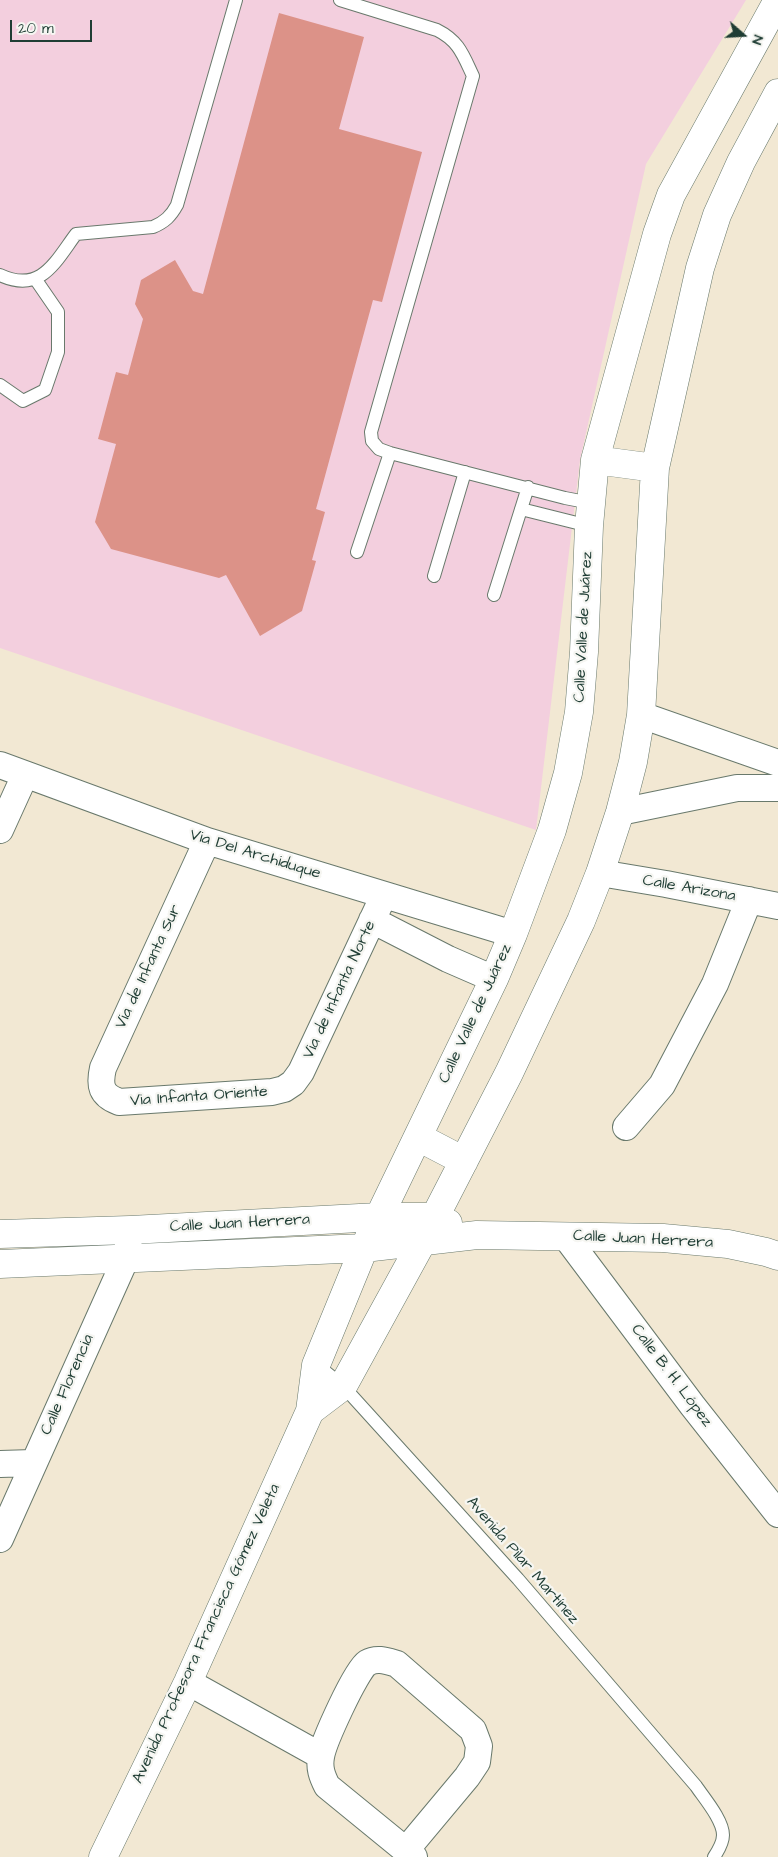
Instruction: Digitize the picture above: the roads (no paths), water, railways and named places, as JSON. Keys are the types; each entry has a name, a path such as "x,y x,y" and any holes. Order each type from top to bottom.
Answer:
{"street":[{"name":"Calle Valle de Juárez","path":"364,1248 494,979 552,830 569,764 579,712 584,652 590,514 595,460 657,234 671,196 778,0"},
{"path":"422,1242 522,1047 574,936 600,873 620,812 633,762 641,715 655,468 700,268 717,215 741,162 778,93"},
{"path":"595,460 655,468"},
{"path":"641,715 778,763"},
{"name":"Via Del Archiduque","path":"0,765 207,841 513,934"},
{"path":"0,830 25,775"},
{"path":"620,812 737,788 778,788"},
{"name":"Via de Infanta Sur","path":"106,1094 100,1080 103,1068 207,841"},
{"name":"Calle Arizona","path":"600,873 778,906"},
{"name":"Via de Infanta Norte","path":"294,1084 321,1032 384,895"},
{"path":"626,1128 662,1084 715,984 749,900"},
{"path":"372,920 448,959 494,979"},
{"name":"Via Infanta Oriente","path":"106,1094 119,1102 128,1102 272,1092 294,1084"},
{"path":"418,1137 464,1161"},
{"name":"Calle Juan Herrera","path":"0,1234 130,1230 379,1217 434,1217 477,1236"},
{"name":"Calle Florencia","path":"0,1539 126,1258 130,1230"},
{"name":"Calle Juan Herrera","path":"0,1264 364,1248 477,1236 663,1238 728,1244 778,1256"},
{"name":"Calle B. H. López","path":"566,1236 692,1405 778,1514"},
{"name":"Avenida Profesora Francisca Gómez Veleta","path":"310,1411 343,1386 422,1242"},
{"name":"Avenida Profesora Francisca Gómez Veleta","path":"102,1857 188,1682 310,1411 316,1365 364,1248"},
{"path":"0,1464 33,1463"},
{"path":"382,1659 397,1664 473,1730 480,1746 477,1762 410,1854 327,1786 320,1773 321,1756 347,1693 358,1672 368,1663 382,1659"},
{"path":"188,1682 321,1756"}],"lane":[{"path":"0,276 23,281 36,280 47,272 76,234 154,227 165,222 172,214 177,205 236,0"},
{"path":"340,0 437,30 448,36 459,46 473,76 372,432 372,441 379,449 390,453 565,498 590,514"},
{"path":"0,386 23,401 45,390 58,352 58,312 36,280"},
{"path":"357,552 390,453"},
{"path":"434,576 465,472"},
{"path":"494,595 528,487"},
{"path":"521,508 590,514"},
{"name":"Avenida Pilar Martínez","path":"316,1365 343,1386 518,1579 696,1786 720,1822 723,1835 714,1857"}]}
